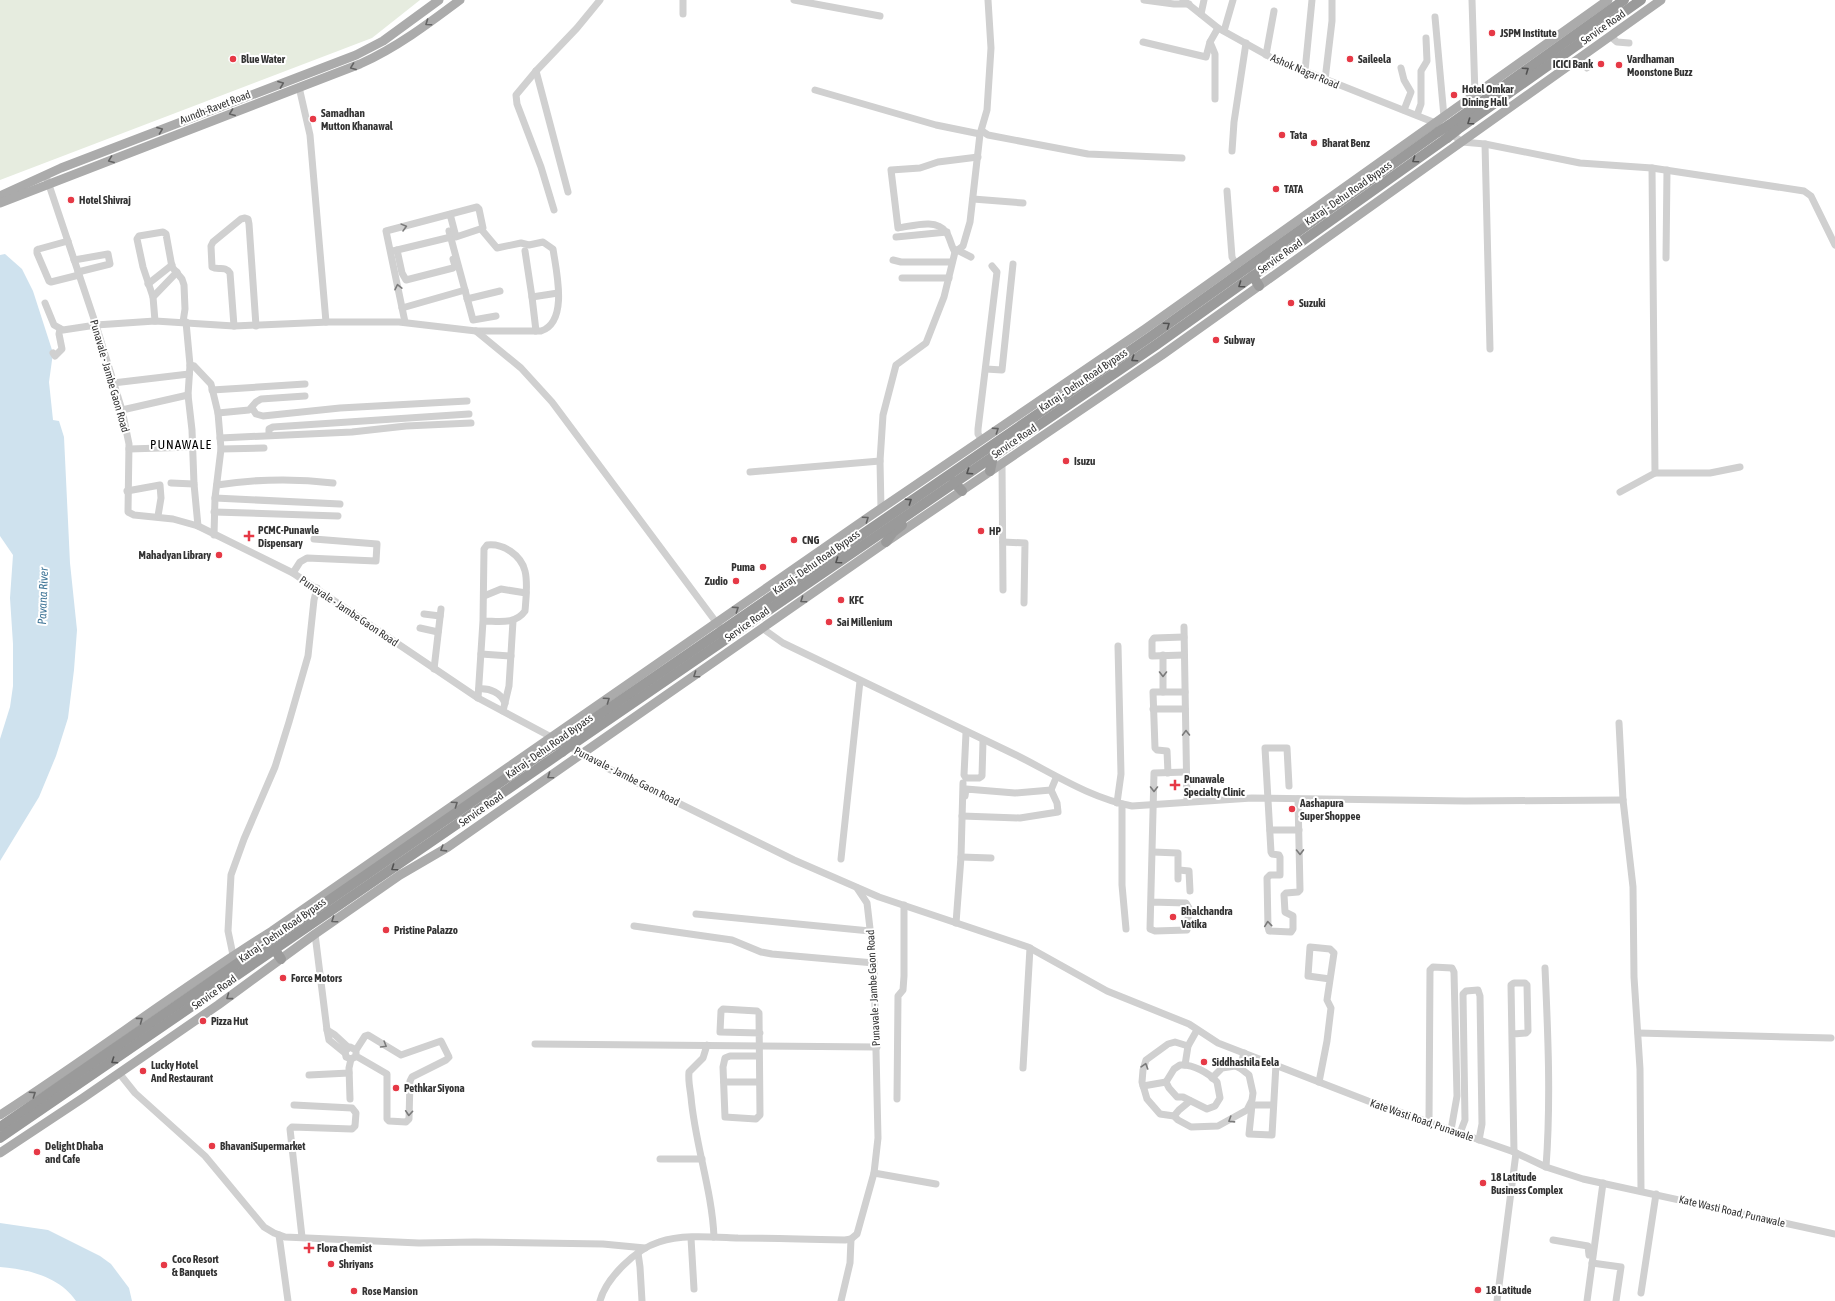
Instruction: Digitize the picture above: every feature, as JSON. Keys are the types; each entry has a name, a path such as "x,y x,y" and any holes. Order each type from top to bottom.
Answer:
{"highway":[{"name":"Katraj - Dehu Road Bypass","path":"0,1127 564,739 719,626 1089,379 1624,0"},
{"name":"Katraj - Dehu Road Bypass","path":"0,1138 275,950 555,745 573,744 927,500 1156,345 1253,276 1445,128 1641,0"},
{"path":"1253,276 1259,286"},
{"path":"1089,368 1089,379"},
{"path":"990,471 993,456"},
{"path":"954,482 962,491"},
{"path":"886,542 893,532 922,510 927,500"},
{"path":"275,950 281,959"}],"main road":[{"name":"Aundh-Ravet Road","path":"47,180 61,168 356,55 383,41 439,0"},
{"name":"Aundh-Ravet Road","path":"47,180 299,88 360,64 409,37 460,0"},
{"name":"Service Road","path":"0,1115 234,955 555,745 881,509 1089,368 1236,265 1445,128 1475,95 1608,0"},
{"name":"Service Road","path":"0,1153 119,1073 400,875 448,847 886,542 1158,357 1661,0"},
{"path":"0,196 47,180"},
{"path":"0,203 47,180"}],"street":[{"path":"554,210 541,167 516,100 518,91 577,28 600,0"},
{"path":"683,0 683,14"},
{"path":"794,0 880,16"},
{"path":"881,509 880,462 883,415 896,365 926,343 944,297 956,251 963,246 970,222 981,133 987,110 991,48 988,0"},
{"path":"1144,0 1174,4 1186,2"},
{"path":"1201,14 1204,0"},
{"path":"1143,42 1206,57 1210,42 1221,29 1233,0"},
{"path":"1305,71 1312,0"},
{"path":"1325,80 1332,21 1332,0"},
{"path":"1472,0 1475,95"},
{"name":"Ashok Nagar Road","path":"1186,2 1221,29 1266,55 1325,80 1417,115 1445,128 1462,142"},
{"path":"1266,55 1274,11"},
{"path":"1435,17 1445,128"},
{"path":"1610,36 1617,42 1629,43"},
{"path":"1417,115 1420,104 1421,71 1427,61 1426,38"},
{"path":"1210,42 1215,54 1215,99"},
{"path":"1232,151 1234,122 1246,43"},
{"path":"1580,58 1587,68"},
{"path":"1401,68 1404,80 1411,92 1404,110"},
{"path":"536,71 568,192"},
{"path":"299,88 310,136 326,322"},
{"path":"815,90 936,125 1088,154 1182,158"},
{"path":"1462,142 1486,144 1580,163 1652,168 1804,191 1811,196 1835,245"},
{"path":"1486,144 1490,349"},
{"path":"971,257 956,251 947,232 937,225 930,224 898,228 891,170 920,168 938,162 978,157"},
{"path":"1652,168 1655,473"},
{"path":"1666,258 1667,170"},
{"name":"Punavale - Jambe Gaon Road","path":"47,180 96,325 122,410 129,449 127,508 130,514 158,516 183,521 198,526 293,573 478,698 503,711 555,745 583,754 609,769 794,860 856,888 867,903 874,963 878,1142 874,1173 860,1226 857,1234 851,1239"},
{"path":"1227,190 1232,257 1236,265"},
{"path":"973,199 1023,203"},
{"path":"45,303 54,325 60,330 96,325 155,321 234,326 326,322 405,322 480,331 536,331 544,330 554,322 557,315 558,293 553,249 550,245 543,242 529,245 520,243 497,248 481,229 482,226 479,209 477,207 448,214 386,231 406,280 453,268 455,266 449,237 448,214"},
{"path":"448,214 456,237 481,229"},
{"path":"234,326 230,273 228,270 223,268 214,269 212,267 210,252 213,242 240,219 244,218 248,219 249,224 256,326"},
{"path":"155,321 152,297 142,267 138,237 165,232 172,265 184,285 184,322 190,365 188,395 198,526"},
{"path":"896,236 947,232"},
{"path":"394,251 449,237"},
{"path":"449,237 473,320 496,316"},
{"path":"68,241 37,250 49,281 51,282 110,264 108,254 74,260"},
{"path":"394,251 405,322"},
{"path":"525,251 536,331"},
{"path":"893,260 902,262 952,262"},
{"path":"986,369 1002,370 1013,264"},
{"path":"148,284 172,265"},
{"path":"982,440 978,434 978,429 997,272 992,266"},
{"path":"152,297 177,272"},
{"path":"902,278 949,278"},
{"path":"402,308 465,290"},
{"path":"467,299 500,291"},
{"path":"532,297 558,293"},
{"path":"480,331 481,319"},
{"path":"53,353 55,356 62,350 59,334 60,330"},
{"path":"480,331 521,368 552,402 719,626"},
{"path":"190,365 194,366 211,384 218,413 221,449 215,498 214,535"},
{"path":"113,383 189,374"},
{"path":"212,390 305,384"},
{"path":"122,410 188,395"},
{"path":"218,413 247,411 261,399 305,396"},
{"path":"252,408 256,414 263,416 340,408 468,400"},
{"path":"269,435 269,429 273,427 469,414"},
{"path":"220,438 352,432 406,426 471,423"},
{"path":"129,449 193,447"},
{"path":"221,449 264,448"},
{"path":"750,472 880,462"},
{"path":"1002,463 1003,590"},
{"path":"1620,492 1655,473 1710,472 1740,467"},
{"path":"217,485 243,481 294,479 333,483"},
{"path":"171,483 194,484"},
{"path":"127,491 160,485 161,498 158,516"},
{"path":"215,498 340,504"},
{"path":"214,512 338,516"},
{"path":"293,573 300,562 307,558 377,561 377,544 314,539"},
{"path":"1003,542 1025,543 1024,603"},
{"path":"478,698 483,621 484,549 487,546 492,545 506,548 525,570 525,611 522,616 513,621 483,621"},
{"path":"234,955 228,931 232,875 244,839 275,767 293,708 308,656 314,600 317,588"},
{"path":"484,596 500,589 526,593"},
{"path":"424,614 440,613 434,669"},
{"path":"503,711 509,686 513,621"},
{"path":"1184,627 1187,802"},
{"path":"420,628 438,632"},
{"path":"762,628 783,643 982,741 1016,756 1056,778 1119,804 1132,806 1268,799 1623,800"},
{"path":"1184,637 1153,639 1152,656 1184,655"},
{"path":"1118,646 1121,774 1119,804 1122,885 1126,928"},
{"path":"481,654 511,656"},
{"path":"1163,656 1164,692"},
{"path":"841,859 860,680"},
{"path":"479,689 488,689 499,695 505,703"},
{"path":"1168,773 1167,750 1157,750 1155,748 1153,692 1185,692"},
{"path":"1153,709 1185,708"},
{"path":"1619,724 1623,800 1633,887 1641,1191"},
{"path":"966,733 964,775 966,778 979,778 982,776 982,741"},
{"path":"1289,786 1287,748 1265,748 1272,853 1280,857 1280,874 1270,875 1267,878 1268,927 1270,931 1291,932 1293,929 1293,916 1285,914 1284,895 1286,893 1298,892 1300,890 1298,799"},
{"path":"1151,902 1186,903 1189,908 1186,930 1150,929 1154,773 1186,772"},
{"path":"963,816 1020,818 1058,812 1057,802 1051,790 1056,778"},
{"path":"963,783 963,816"},
{"path":"956,923 966,789 1015,793 1051,790"},
{"path":"1270,830 1299,830"},
{"path":"1153,852 1178,853 1178,879"},
{"path":"961,857 991,858"},
{"path":"1179,870 1189,871 1190,891"},
{"name":"Kate Wasti Road, Punawale","path":"856,888 1030,948 1107,991 1189,1024 1218,1043 1276,1064 1368,1101 1515,1152 1546,1167 1583,1179 1835,1234"},
{"path":"897,1099 898,996 903,990 904,905"},
{"path":"696,914 870,931"},
{"path":"634,926 732,940 761,952 772,954 874,963"},
{"path":"315,934 329,1040 351,1053 387,1074 387,1119 389,1121 406,1122 409,1119 410,1081 412,1077 446,1060 449,1057 441,1042 401,1055 368,1035 365,1036 351,1053 349,1073 350,1099"},
{"path":"1320,1082 1325,1058 1331,1008 1327,1000 1330,979 1333,950 1310,947 1308,976 1330,979"},
{"path":"1024,1068 1030,948"},
{"path":"1429,1122 1430,970 1433,967 1452,968 1454,972 1457,1096 1451,1130"},
{"path":"1545,968 1550,1069 1550,1119 1546,1167"},
{"path":"1497,1301 1515,1152 1511,985 1514,983 1525,983 1528,985 1528,1031 1526,1033 1513,1034"},
{"path":"1460,1133 1465,1120 1463,994 1466,991 1478,990 1480,996 1482,1124 1479,1140"},
{"path":"759,1056 727,1056 723,1062 725,1117 756,1120 758,1118 760,1112 760,1033 759,1012 724,1009 721,1011 720,1032 760,1033"},
{"path":"1185,1065 1188,1046 1197,1030"},
{"path":"1638,1033 1832,1038"},
{"path":"1188,1046 1175,1042 1168,1044 1146,1060 1143,1070 1143,1086 1147,1099 1160,1114 1174,1116 1191,1127 1211,1127 1227,1123 1247,1110 1252,1100 1253,1093 1249,1076 1240,1068 1235,1066 1222,1068 1212,1078"},
{"path":"535,1044 876,1047"},
{"path":"707,1045 703,1058 689,1072 688,1081 695,1127 712,1213 714,1237"},
{"path":"1240,1068 1244,1053"},
{"path":"1273,1105 1252,1105 1248,1132 1250,1135 1272,1135 1276,1064"},
{"path":"1185,1065 1205,1072 1217,1082 1220,1098 1215,1106 1211,1109 1207,1109 1177,1097 1166,1082 1174,1069 1185,1065"},
{"path":"119,1073 135,1094 205,1156 264,1227 279,1235 302,1238 419,1243 475,1242 603,1244 645,1248"},
{"path":"309,1075 349,1073"},
{"path":"724,1082 759,1082"},
{"path":"1143,1086 1166,1082"},
{"path":"1174,1116 1190,1101"},
{"path":"294,1105 352,1108 356,1113 355,1126 352,1129 292,1127 290,1129 302,1238"},
{"path":"660,1159 702,1160"},
{"path":"874,1173 936,1184"},
{"path":"1587,1301 1604,1183"},
{"path":"1641,1293 1656,1194"},
{"path":"279,1235 288,1301"},
{"path":"600,1301 612,1280 638,1253 645,1248 666,1240 714,1237 851,1239 850,1263 841,1301"},
{"path":"691,1238 694,1289"},
{"path":"1553,1240 1590,1247 1583,1301"},
{"path":"638,1253 642,1301"},
{"path":"1592,1263 1621,1267 1616,1301"}],"shaded area":[{"path":"0,0 420,0 372,38 0,180"}],"water":[{"name":"Pavana River","path":"5,254 22,269 33,291 53,353 49,382 53,420 59,421 64,437 70,563 77,630 68,718 56,756 39,797 0,861 0,739 10,707 13,686 13,644 10,598 13,555 0,536 0,255"},
{"path":"0,1223 48,1230 100,1256 111,1264 129,1288 132,1301 76,1301 61,1286 52,1280 32,1272 0,1267"}],"place":[{"name":"JSPM Institute","path":"1492,33"},
{"name":"Blue Water","path":"233,59"},
{"name":"Saileela","path":"1350,59"},
{"name":"ICICI Bank","path":"1601,64"},
{"name":"Vardhaman Moonstone Buzz","path":"1619,65"},
{"name":"Hotel Omkar Dining Hall","path":"1454,95"},
{"name":"Samadhan Mutton Khanawal","path":"313,119"},
{"name":"Tata","path":"1282,135"},
{"name":"Bharat Benz","path":"1314,143"},
{"name":"TATA","path":"1276,189"},
{"name":"Hotel Shivraj","path":"71,200"},
{"name":"Suzuki","path":"1291,303"},
{"name":"Subway","path":"1216,340"},
{"name":"Isuzu","path":"1066,461"},
{"name":"HP","path":"981,531"},
{"name":"PCMC-Punawle Dispensary","path":"249,536"},
{"name":"CNG","path":"794,540"},
{"name":"Mahadyan Library","path":"219,555"},
{"name":"Puma","path":"763,567"},
{"name":"Zudio","path":"736,581"},
{"name":"KFC","path":"841,600"},
{"name":"Sai Millenium","path":"829,622"},
{"name":"Punawale Specialty Clinic","path":"1175,785"},
{"name":"Aashapura Super Shoppee","path":"1292,809"},
{"name":"Bhalchandra Vatika","path":"1173,917"},
{"name":"Pristine Palazzo","path":"386,930"},
{"name":"Force Motors","path":"283,978"},
{"name":"Pizza Hut","path":"203,1021"},
{"name":"Siddhashila Eela","path":"1204,1062"},
{"name":"Lucky Hotel And Restaurant","path":"143,1071"},
{"name":"Pethkar Siyona","path":"396,1088"},
{"name":"BhavaniSupermarket","path":"212,1146"},
{"name":"Delight Dhaba and Cafe","path":"37,1152"},
{"name":"18 Latitude Business Complex","path":"1483,1183"},
{"name":"Flora Chemist","path":"309,1248"},
{"name":"Shriyans","path":"331,1264"},
{"name":"Coco Resort & Banquets","path":"164,1265"},
{"name":"18 Latitude","path":"1478,1290"},
{"name":"Rose Mansion","path":"354,1291"}],"district":[{"name":"PUNAWALE","path":"181,444"}]}
